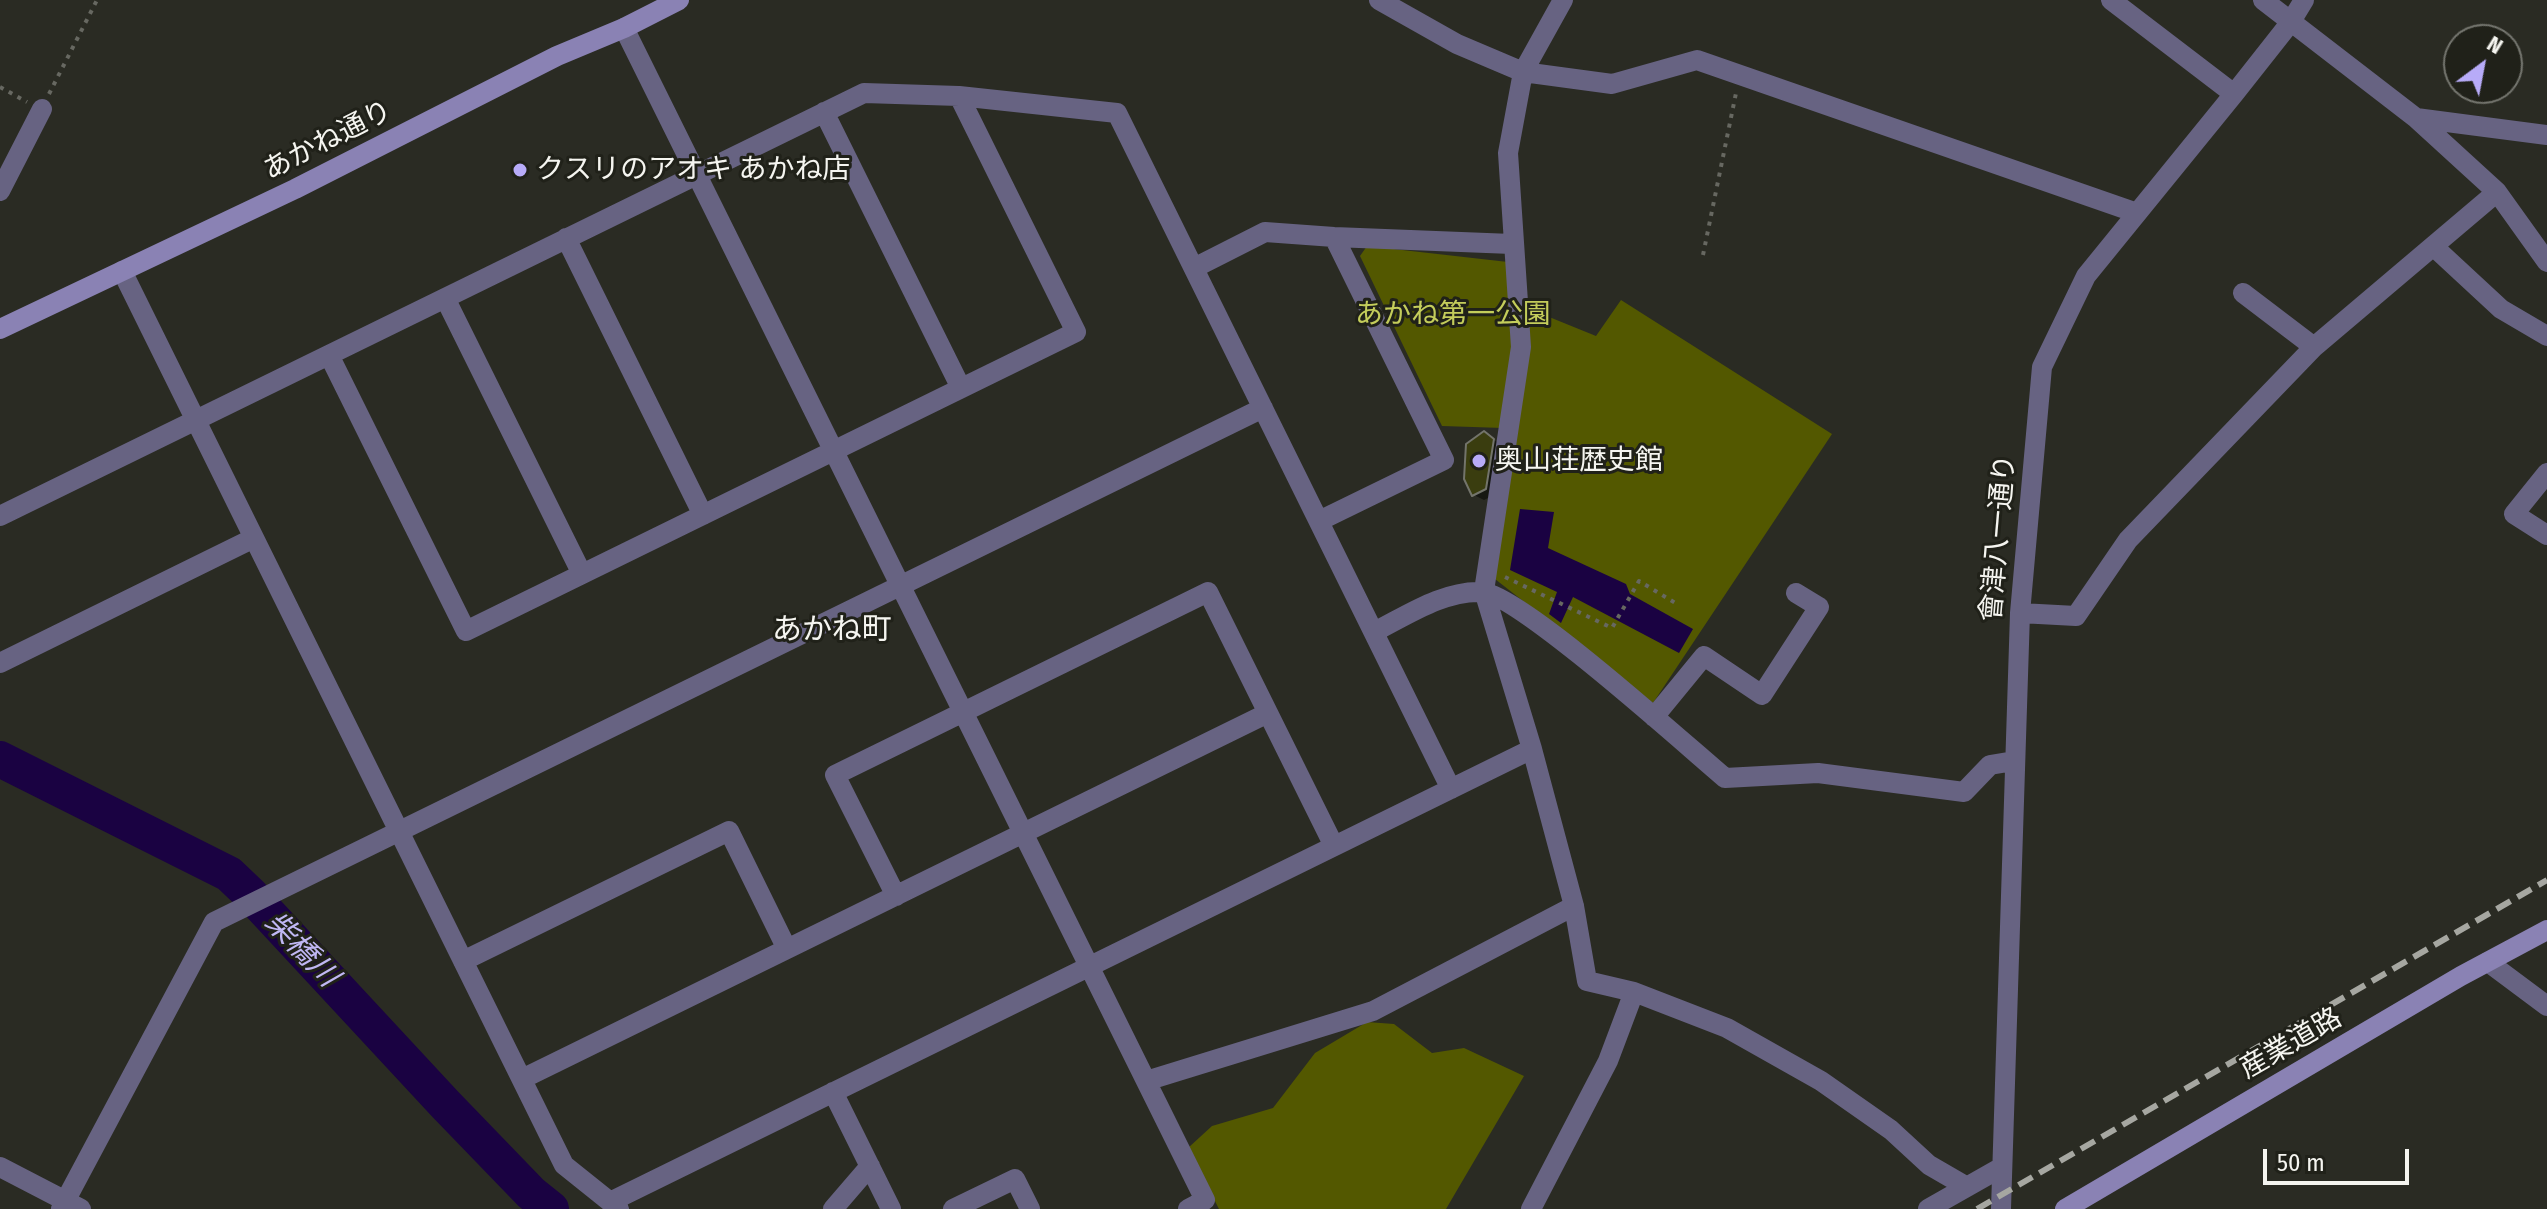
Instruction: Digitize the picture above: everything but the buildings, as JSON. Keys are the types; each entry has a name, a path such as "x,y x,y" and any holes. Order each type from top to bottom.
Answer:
{"street":[{"name":"あかね通り","path":"0,329 295,189 557,56 624,28 679,0"},
{"path":"1379,0 1457,44 1523,72 1612,84 1697,60 2137,213"},
{"path":"1563,0 1523,72 1508,153 1521,347 1484,591 1532,749 1574,906 1587,981 1634,992 1727,1028 1821,1081 1891,1130 1929,1165 1967,1187"},
{"path":"2111,0 2234,94"},
{"path":"2263,0 2416,118 2497,192 2547,262"},
{"name":"會津八一通り","path":"2001,1209 2020,613 2042,367 2086,276 2234,94 2290,23 2304,0"},
{"path":"624,28 1205,1200 1188,1209"},
{"path":"0,516 864,93 959,96 1117,113 1451,789"},
{"path":"329,355 466,631 1076,332 959,96"},
{"path":"0,191 42,109"},
{"path":"824,112 961,388"},
{"path":"2416,118 2547,135"},
{"path":"2020,613 2076,616 2128,540 2314,347 2497,192"},
{"path":"1194,268 1265,232 1512,244"},
{"path":"1319,521 1444,460 1334,237"},
{"path":"566,238 703,515"},
{"path":"2433,246 2501,309 2547,336"},
{"path":"122,271 564,1165 615,1205 833,1092 1532,749"},
{"path":"2243,293 2314,347"},
{"path":"445,298 582,574"},
{"path":"0,1167 69,1206 214,922 1263,408"},
{"path":"2547,473 2514,514 2547,535"},
{"path":"0,663 254,538"},
{"path":"1374,632 1445,597 1484,591 1529,615 1725,778 1818,773 1964,792 1990,765 2014,761"},
{"path":"896,896 835,775 1208,592 1334,846"},
{"path":"1654,717 1704,656 1762,695 1819,607 1796,593"},
{"path":"522,1079 1268,713"},
{"path":"463,961 729,831 787,949"},
{"path":"1146,1081 1373,1011 1574,906"},
{"name":"産業道路","path":"2065,1209 2547,930"},
{"path":"2488,962 2547,1006"},
{"path":"1531,1209 1608,1061 1634,992"},
{"path":"833,1092 891,1209"},
{"path":"833,1209 870,1166"},
{"path":"1928,1209 2002,1167"},
{"path":"953,1209 1015,1179 1030,1209"}],"path":[{"path":"0,87 42,109 97,0"},
{"path":"1703,255 1740,75"},
{"path":"1500,575 1612,628 1639,581 1677,604"}],"green space":[{"name":"あかね第一公園","path":"1367,246 1508,262 1514,356 1503,428 1442,426 1360,256"},
{"path":"1621,300 1832,434 1653,703 1495,579 1527,308 1596,336"},
{"path":"1367,1022 1394,1024 1432,1053 1464,1048 1524,1076 1446,1209 1219,1209 1188,1148 1212,1126 1273,1108 1315,1053"}],"shaded area":[{"path":"1520,509 1554,512 1548,548 1626,584 1630,594 1693,629 1679,653 1573,597 1561,623 1549,614 1557,592 1510,570"}],"waterway":[{"name":"柴橋川","path":"0,759 229,874 445,1104 531,1193 551,1209"}],"railway":[{"path":"1977,1209 2547,880"}],"place":[{"name":"クスリのアオキ あかね店","path":"520,170"},
{"name":"奥山荘歴史館","path":"1479,461"}],"district":[{"name":"あかね町","path":"832,631"}]}
